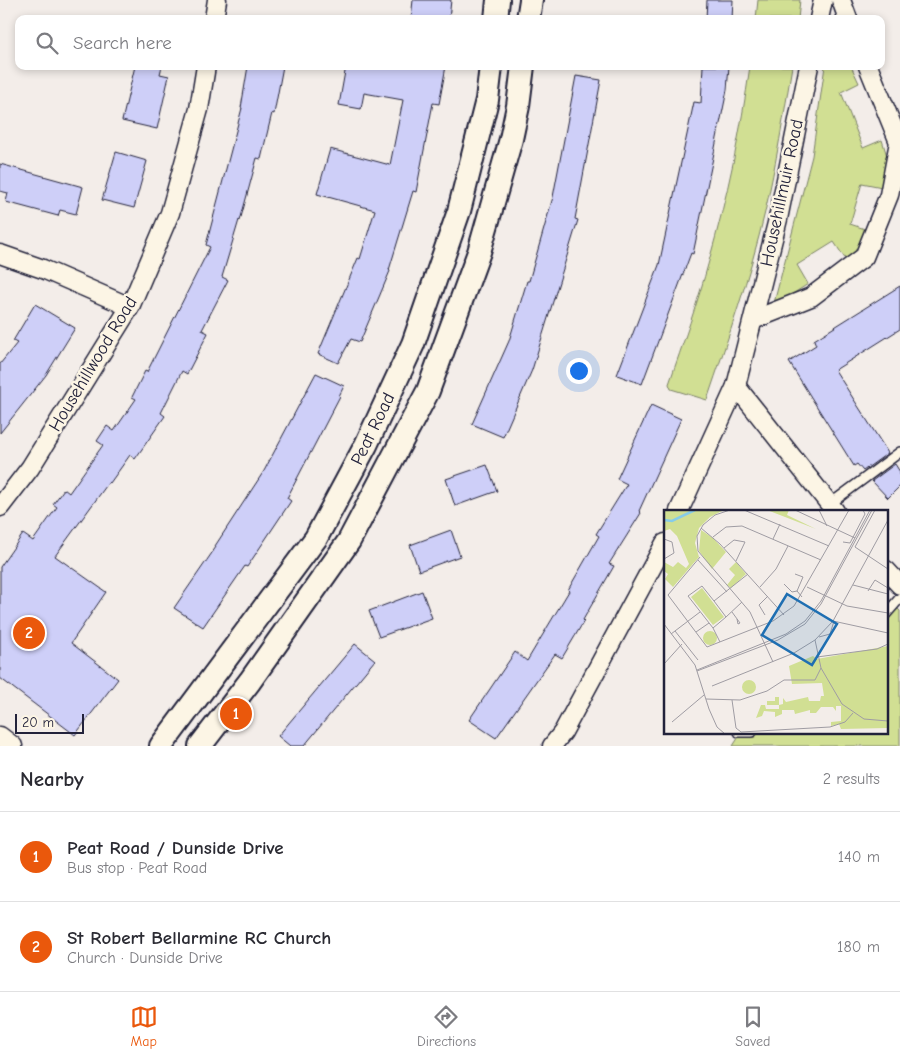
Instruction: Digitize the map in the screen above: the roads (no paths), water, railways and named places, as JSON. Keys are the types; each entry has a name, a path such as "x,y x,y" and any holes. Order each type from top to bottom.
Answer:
{"street":[{"path":"215,15 217,0"},
{"path":"496,15 498,0"},
{"path":"529,15 531,0"},
{"path":"820,15 823,0"},
{"path":"840,0 846,15"},
{"name":"Househillwood Road","path":"0,507 30,468 130,307 170,213 199,109 205,70"},
{"name":"Peat Road","path":"161,746 316,538 366,445 413,344 459,211 487,100 491,70"},
{"name":"Peat Road","path":"200,746 250,681 349,541 428,392 479,252 511,139 522,70"},
{"name":"Househillmuir Road","path":"679,510 736,386 778,219 808,70"},
{"path":"753,320 811,297 864,257 889,195 898,165 899,142 870,70"},
{"path":"0,254 43,269 130,307"},
{"path":"736,386 833,508"},
{"path":"552,746 563,732 664,545"},
{"path":"888,572 900,585"}],"lane":[{"path":"833,508 900,452"},
{"path":"888,612 900,598"}],"place":[{"name":"St Robert Bellarmine RC Church","path":"29,633"},
{"name":"Peat Road / Dunside Drive","path":"236,714"}]}
